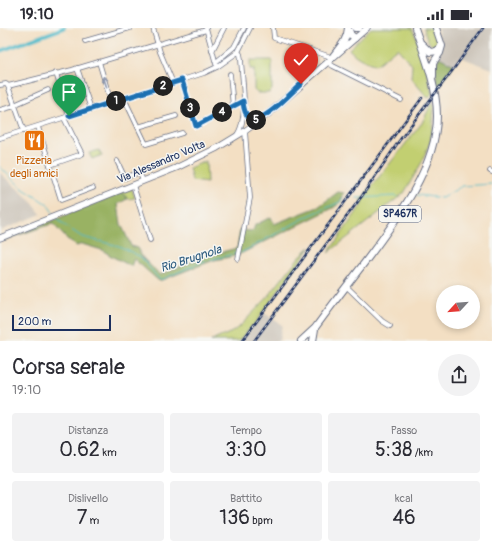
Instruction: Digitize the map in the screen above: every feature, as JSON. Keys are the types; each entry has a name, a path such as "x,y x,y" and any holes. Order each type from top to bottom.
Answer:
{"main road":[{"path":"329,60 348,36 348,28"},
{"path":"348,28 355,38"},
{"path":"352,28 355,38"},
{"name":"Via Alessandro Volta","path":"0,238 194,160 213,147 235,137 268,114 366,28"},
{"name":"SP467R","path":"301,341 315,328 401,213 429,156 437,118 436,98 432,80 415,28"},
{"path":"432,80 433,64 442,50 436,28"},
{"path":"419,40 430,52 438,50 441,42"},
{"name":"SP467R","path":"312,341 315,328"}],"street":[{"path":"85,41 130,28"},
{"path":"152,28 173,83"},
{"path":"212,51 224,28"},
{"path":"216,65 234,47 244,28"},
{"path":"0,138 182,80 216,65 238,52 250,28"},
{"path":"273,28 274,38 328,56 333,66 401,100"},
{"path":"0,85 6,84 8,86 77,68 206,29 216,65"},
{"path":"238,52 241,59 244,115 247,130 250,198 238,255"},
{"path":"99,62 111,102"},
{"path":"77,68 91,109"},
{"path":"56,73 69,116"},
{"path":"230,74 233,107"},
{"path":"182,80 196,126 243,101"},
{"path":"8,86 24,131"},
{"path":"0,110 48,90"},
{"path":"124,98 146,144 182,133"},
{"path":"244,115 251,120 254,120 268,114"},
{"path":"235,137 242,125 244,115"},
{"path":"138,127 176,116"},
{"path":"50,165 82,154 64,118"},
{"path":"38,127 61,200 93,188"},
{"path":"117,161 125,178 137,173 141,176 143,181"},
{"path":"133,185 150,240"},
{"path":"346,286 382,322 390,326"}],"shaded area":[{"path":"438,28 492,28 492,69 460,57 454,65 439,57"},
{"path":"0,173 30,200 41,214 0,231"},
{"path":"264,313 282,325 279,341 238,341"}],"green space":[{"path":"371,28 412,28 421,52 432,94 428,98 411,78 412,65 397,48 376,65 364,61 349,49"},
{"path":"424,28 433,28 439,44 436,47 429,42"},
{"path":"439,57 454,65 438,87 436,71"},
{"path":"250,60 272,60 272,90 269,93 257,93 254,90 254,69 250,69"},
{"path":"432,102 434,106 430,142 422,162 404,193 328,253 363,203 360,201 422,123"},
{"path":"99,150 102,155 92,159 89,153"},
{"path":"206,161 207,183 192,181 189,168"},
{"path":"132,189 135,198 127,199 123,192"},
{"path":"123,192 127,199 118,204 121,224 131,246 137,248 143,258 160,275 202,257 237,248 240,230 253,231 255,225 271,217 274,224 318,207 338,192 344,193 340,203 333,208 236,256 214,260 159,281 134,259 131,266 102,250 82,244 77,246 73,244 53,224 2,241"},
{"path":"310,247 255,323 238,341 211,341 232,332 240,326 267,298 299,257"}],"waterway":[{"path":"0,51 64,28"},
{"name":"Rio Brugnola","path":"0,167 22,188 47,204 54,214"},
{"name":"Rio Brugnola","path":"417,195 442,198 462,186 491,184"},
{"name":"Rio Brugnola","path":"357,198 397,196"},
{"name":"Rio Brugnola","path":"241,253 308,216 340,202 343,198"},
{"name":"Rio Brugnola","path":"57,218 61,223 82,237 119,246 141,257 159,279 163,279 201,262 238,253"}],"railway":[{"path":"254,341 362,196 399,141 483,28"},
{"path":"242,341 422,98"}],"place":[{"name":"Pizzeria degli amici","path":"34,140"}],"route":[{"path":"69,116 182,80 196,126 243,101 244,110 248,118 254,120 260,119 268,114 301,84"}]}
